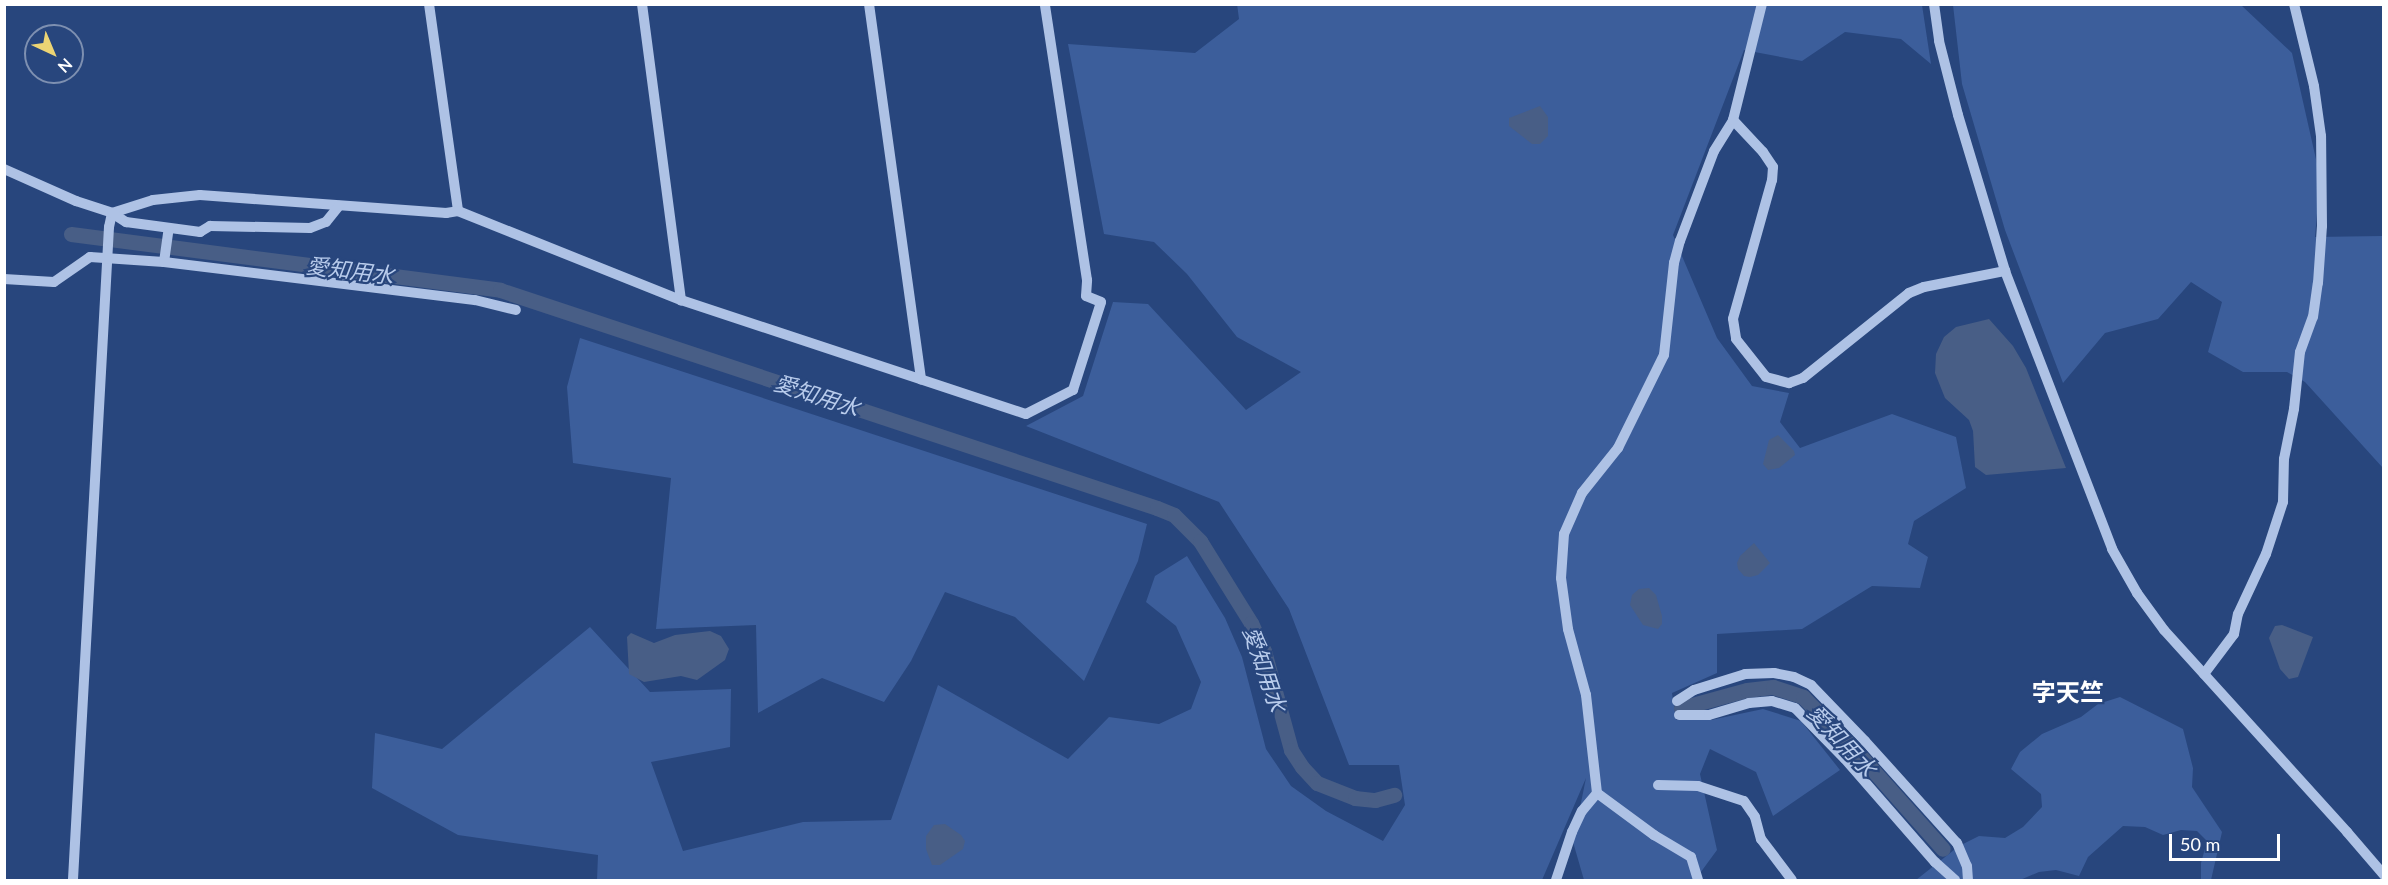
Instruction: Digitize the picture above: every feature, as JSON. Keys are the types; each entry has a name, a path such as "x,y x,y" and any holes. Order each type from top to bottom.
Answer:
{"street":[{"path":"429,4 458,211"},
{"path":"642,4 681,300"},
{"path":"869,4 921,379"},
{"path":"112,213 153,200 200,195 446,213 458,211 681,300 1026,414 1073,390 1101,302 1086,296 1087,280 1045,4"},
{"path":"1556,880 1572,832 1582,811 1597,793 1586,696 1568,629 1561,578 1564,534 1582,493 1618,448 1664,355 1671,283 1680,241 1714,151 1732,120 1762,4"},
{"path":"1934,4 1939,41 1958,115 2005,271 2112,549 2137,593 2164,630 2348,831 2384,875"},
{"path":"2204,674 2234,634 2238,614 2266,554 2283,502 2284,459 2294,409 2300,352 2313,317 2322,226 2321,136 2314,86 2294,4"},
{"path":"1732,120 1763,152 1773,167 1772,180 1733,319 1736,339 1766,377 1789,383 1803,378 1909,293 1924,287 2005,271"},
{"path":"4,169 76,201 112,213 126,222 200,232 210,226 310,228 326,222 339,206"},
{"path":"73,880 107,257 112,213"},
{"path":"164,262 169,228"},
{"path":"4,279 54,282 90,257 107,257 475,300 516,310"},
{"path":"1677,701 1694,690 1745,674 1774,673 1794,677 1811,685 1866,741 1957,843 1967,866 1968,880"},
{"path":"1679,715 1709,715 1749,703 1772,701 1795,708 1845,759 1935,862 1955,880"},
{"path":"1658,785 1698,786 1744,801 1755,817 1761,839 1792,880"},
{"path":"1597,793 1654,835 1691,857 1698,880"}],"shaded area":[{"path":"1237,4 1922,5 1931,64 1901,39 1845,32 1802,61 1744,50 1673,235 1717,338 1752,386 1789,393 1780,422 1800,448 1892,414 1956,437 1966,488 1914,521 1908,544 1928,557 1920,588 1872,586 1802,629 1717,634 1717,673 1672,693 1676,720 1711,720 1763,709 1801,721 1840,770 1773,816 1756,772 1710,749 1700,774 1717,850 1695,880 1584,880 1573,842 1586,778 1542,880 597,880 598,855 458,835 372,788 375,733 442,749 590,627 650,692 731,689 730,747 651,762 683,851 803,822 891,820 938,685 1068,759 1109,717 1159,724 1191,709 1201,682 1176,626 1146,602 1155,576 1187,556 1225,618 1242,657 1266,749 1291,786 1326,811 1383,841 1405,805 1399,765 1349,765 1289,609 1219,502 1026,426 1083,396 1113,302 1148,304 1246,410 1301,372 1237,337 1187,274 1154,242 1104,234 1068,44 1195,53 1239,19"},
{"path":"1953,5 2241,5 2292,53 2320,177 2315,237 2383,236 2383,468 2305,382 2287,372 2243,372 2208,352 2222,302 2191,282 2158,319 2105,333 2063,383 2005,230 1962,84"},
{"path":"1540,106 1548,117 1548,136 1540,144 1532,144 1509,126 1509,118"},
{"path":"1989,319 2013,346 2026,368 2066,468 1986,475 1975,467 1973,431 1969,420 1945,398 1935,373 1936,354 1944,337 1956,327"},
{"path":"580,338 1147,524 1138,561 1084,681 1015,617 945,592 911,661 884,702 822,678 758,713 756,625 656,629 671,478 573,463 567,387"},
{"path":"1778,435 1794,451 1795,455 1779,468 1768,470 1763,464 1769,440"},
{"path":"1754,543 1770,563 1758,575 1744,576 1738,569 1737,563 1740,556"},
{"path":"1649,588 1656,595 1662,616 1662,624 1658,629 1643,625 1630,605 1632,595 1639,589"},
{"path":"2282,625 2313,637 2298,677 2289,679 2280,669 2269,638 2275,626"},
{"path":"710,631 721,636 729,649 725,660 697,680 681,676 644,682 629,674 627,637 631,633 654,643 675,635"},
{"path":"2120,697 2183,729 2193,768 2192,787 2222,832 2211,880 2201,880 2201,863 2207,841 2197,831 2181,830 2163,835 2145,827 2123,826 2088,857 2079,876 2056,870 2039,872 2020,880 1916,880 1959,846 1979,836 2005,838 2023,827 2042,807 2041,794 2011,769 2020,752 2042,734 2081,717 2098,704"},
{"path":"945,824 961,835 965,841 963,849 940,865 932,865 926,849 926,836 934,825"}],"waterway":[{"name":"愛知用水","path":"71,234 500,290 1174,515 1200,541 1251,623 1264,651 1291,750 1302,767 1317,783 1355,798 1375,800 1394,795"},
{"name":"愛知用水","path":"1681,708 1747,690 1773,687 1803,697 1855,750 1943,849"}],"district":[{"name":"字天竺","path":"2068,692"}]}
